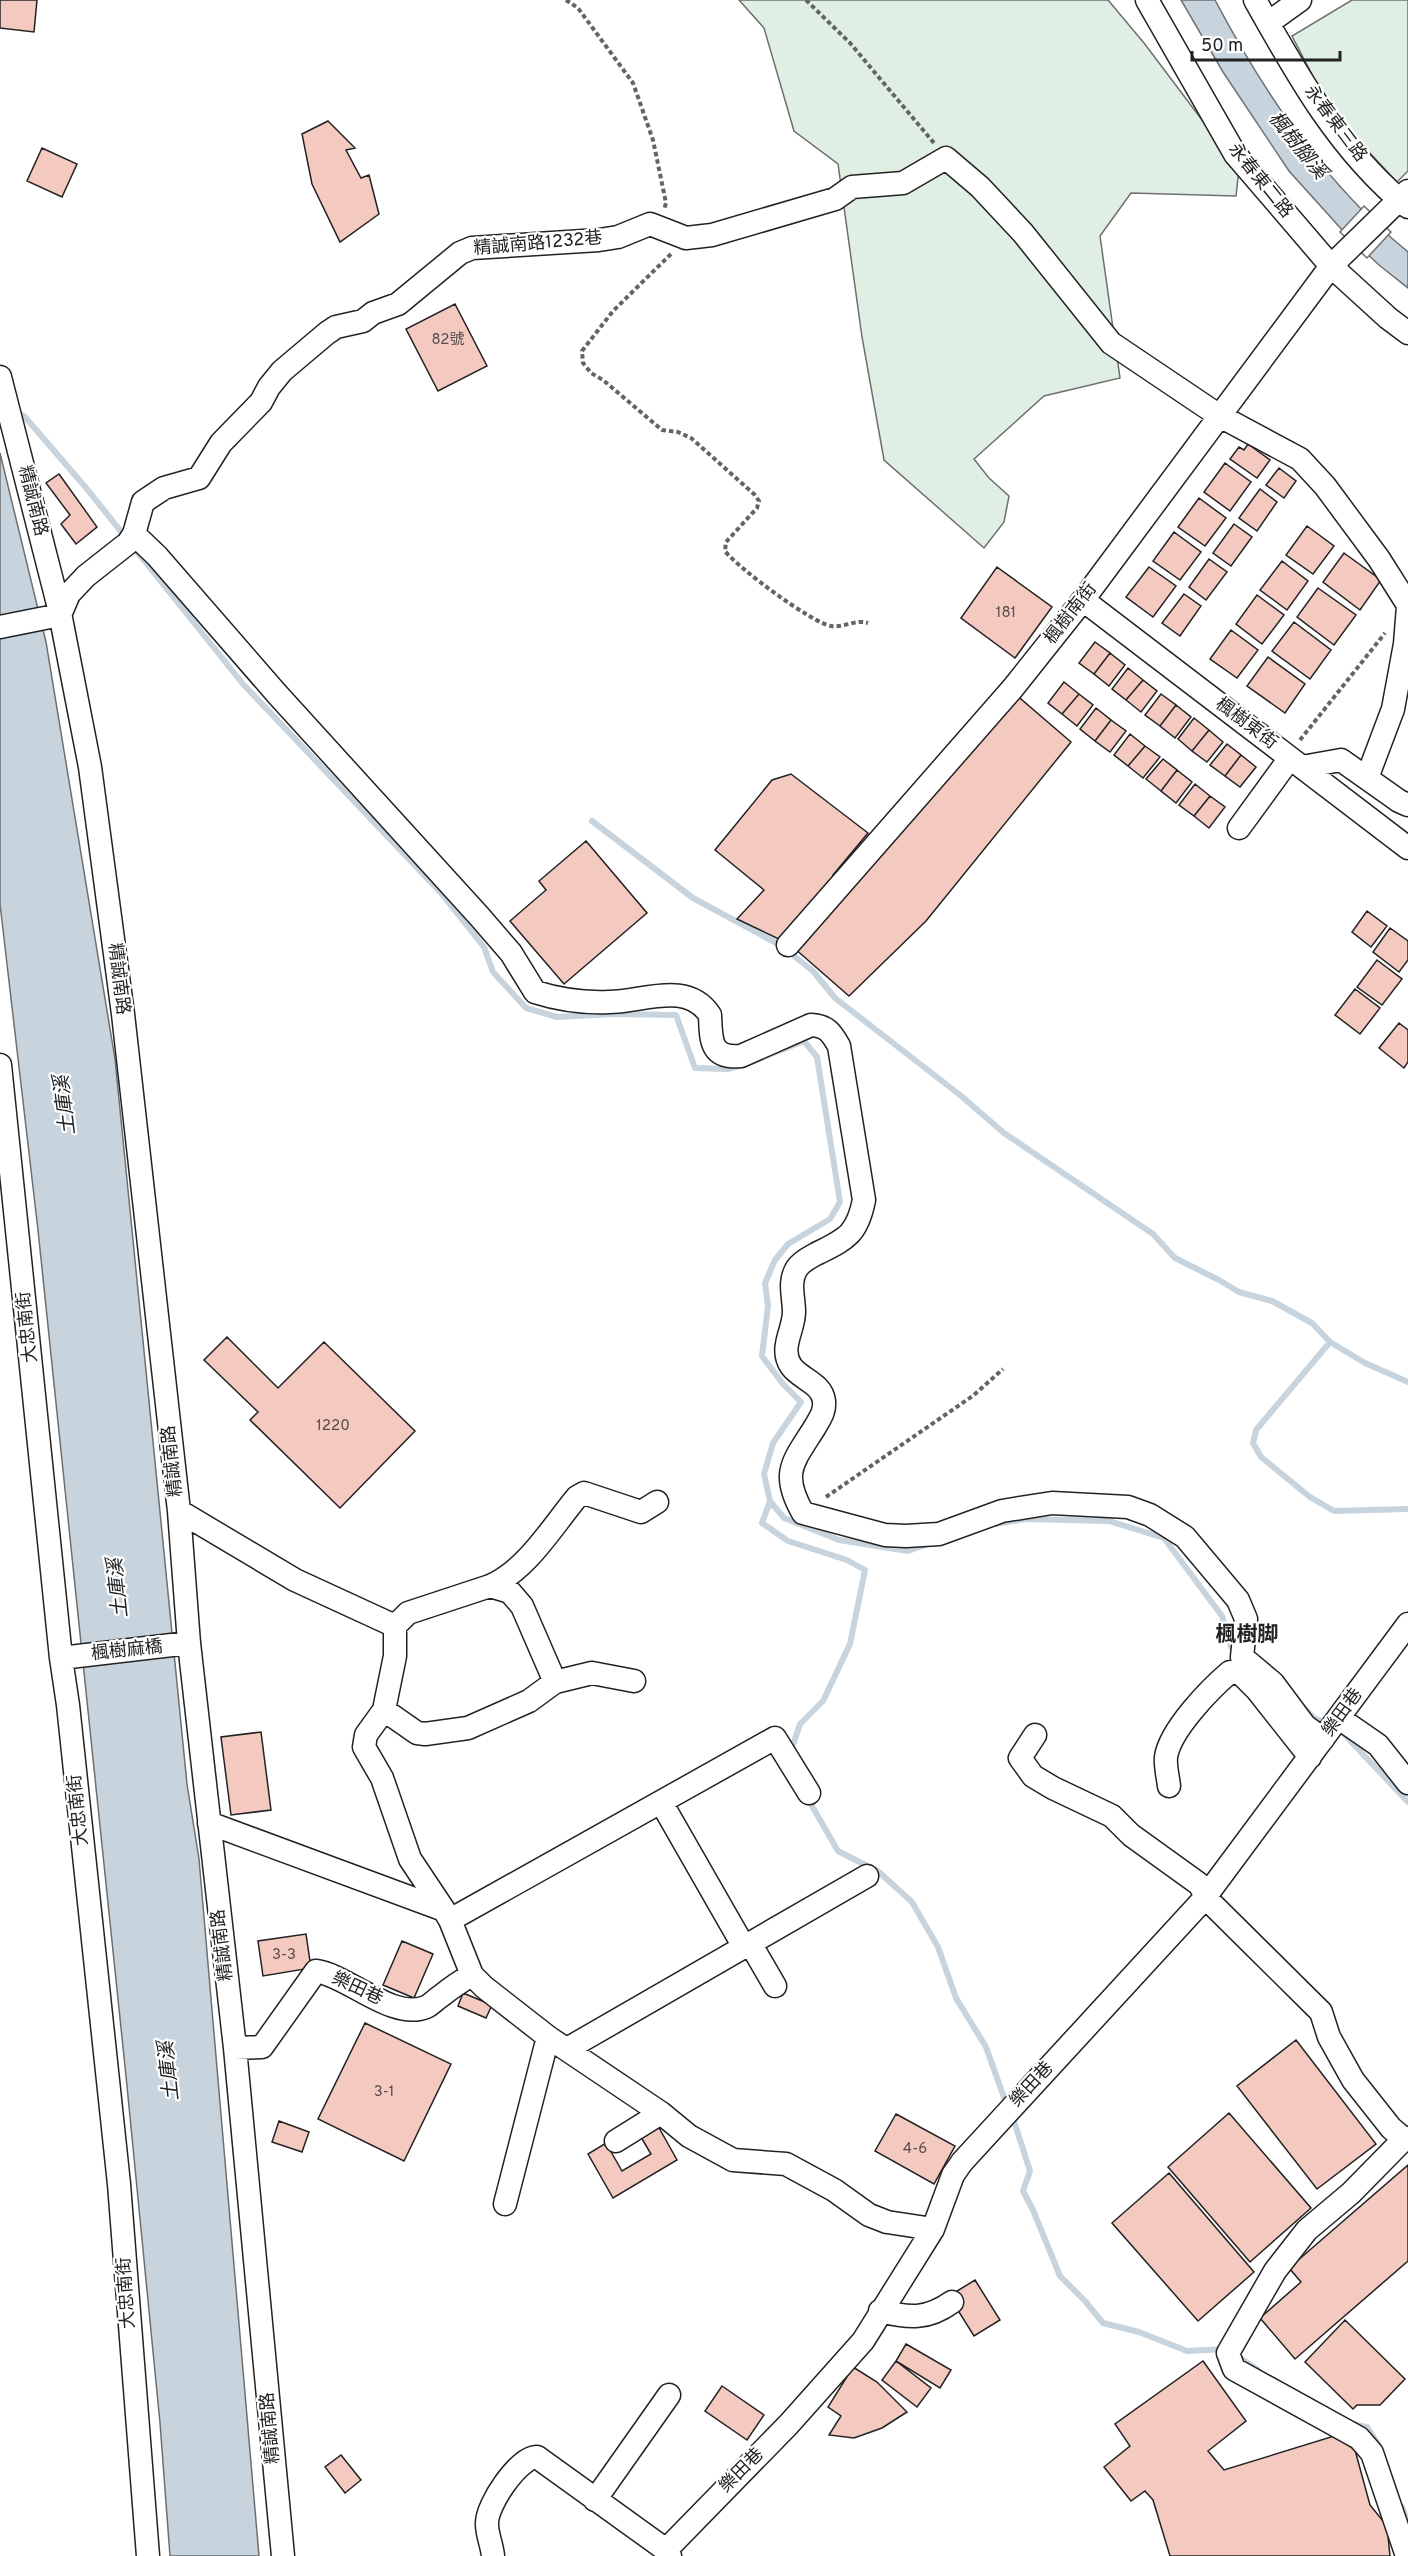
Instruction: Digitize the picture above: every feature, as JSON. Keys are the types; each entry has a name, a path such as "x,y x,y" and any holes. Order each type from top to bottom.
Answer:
{"street":[{"name":"永春東二路","path":"1147,0 1235,154 1331,266 1388,318 1408,333"},
{"name":"永春東三路","path":"1255,0 1322,112 1348,147 1405,199"},
{"path":"1268,23 1300,0"},
{"path":"659,227 686,238 712,235 835,199 852,187 903,183 946,158 980,188 1023,233 1111,343 1218,415 1300,459 1325,486 1372,550 1408,605 1405,644 1393,709 1366,778"},
{"name":"楓樹南街","path":"788,945 1013,688 1083,600 1218,415 1331,266 1405,199"},
{"name":"精誠南路1232巷","path":"56,616 69,594 86,576 128,543 134,534 143,502 164,488 199,478 221,443 261,402 269,387 291,363 336,327 363,321 373,313 398,304 411,296 460,254 472,248 599,240 618,237 650,224 659,227"},
{"name":"精誠南路","path":"2,384 13,423 92,779 123,1014 178,1511 183,1644 209,1823 235,2048 283,2556"},
{"path":"134,534 157,556 277,694 479,916 511,953 535,992 559,1000 614,1002 662,995 696,1001 710,1015 713,1045 717,1052 730,1057 741,1056 811,1025 822,1026 831,1032 839,1046 864,1200 860,1219 851,1234 803,1261 797,1268 791,1286 794,1315 788,1331 788,1360 792,1367 816,1386 823,1394 825,1402 824,1413 791,1464 793,1495 803,1513 885,1535 906,1536 939,1534 1002,1511 1052,1503 1128,1508 1150,1515 1185,1537 1238,1600 1246,1619 1242,1657 1273,1683 1305,1726 1317,1748"},
{"name":"楓樹東街","path":"1083,600 1408,848"},
{"path":"0,627 56,616"},
{"path":"1239,828 1296,762 1341,760 1408,805"},
{"name":"大忠南街","path":"0,1065 69,1657 70,1717 119,2184 148,2556"},
{"path":"657,1502 641,1512 584,1493 577,1497 518,1568 500,1581 408,1613 395,1626 395,1656 384,1710 366,1735 364,1746 382,1778 410,1859 447,1915 472,1975 557,2043 661,2113 689,2136 729,2158 786,2164 834,2190 869,2215 887,2222 933,2229"},
{"path":"178,1511 295,1580 395,1626"},
{"path":"490,1586 510,1592 522,1606 555,1682"},
{"name":"樂田巷","path":"493,2556 486,2524 489,2511 502,2488 520,2466 531,2457 537,2457 552,2467 668,2553 796,2416 862,2341 933,2229 953,2175 962,2162 1206,1895 1408,1624"},
{"name":"楓樹麻橋","path":"69,1657 183,1644"},
{"path":"1169,1786 1166,1758 1172,1741 1206,1692 1230,1672 1241,1674 1317,1748"},
{"path":"384,1710 417,1733 425,1734 468,1728 529,1701 555,1682 592,1673 634,1681"},
{"path":"1339,1718 1378,1745 1408,1783"},
{"path":"1035,1735 1020,1758 1033,1776 1112,1816 1131,1835 1199,1884 1206,1895 1321,2012 1329,2037 1353,2080 1391,2128 1406,2138 1351,2193 1307,2229 1275,2271 1228,2354 1234,2369 1359,2438 1372,2453 1407,2556"},
{"path":"209,1823 447,1915 661,1802 775,1738 809,1793"},
{"path":"661,1802 747,1945 775,1986"},
{"path":"505,2204 557,2043 747,1945 867,1876"},
{"name":"樂田巷","path":"235,2048 262,2047 316,1971 396,2007 411,2009 425,2007 472,1975"},
{"path":"616,2140 661,2113"},
{"path":"880,2311 915,2317 938,2312 952,2302"},
{"path":"595,2500 669,2395"}],"path":[{"path":"566,0 578,8 633,82 652,140 666,203 659,227"},
{"path":"806,0 850,43 946,158"},
{"path":"686,238 613,311 582,351 583,363 591,373 603,380 662,430 678,432 691,438 755,495 759,501 757,508 726,543 725,551 729,557 761,584 803,612 831,626 861,621 868,623"},
{"path":"1296,762 1304,733 1386,632"},
{"path":"803,1513 974,1395 1003,1369"}],"green space":[{"path":"739,0 1108,0 1144,43 1239,169 1236,196 1131,193 1100,236 1120,378 1044,396 974,459 989,478 1009,496 1004,522 984,548 884,460 862,337 838,164 794,131 764,28"},
{"path":"1352,0 1408,0 1408,171 1397,182 1353,135 1326,101 1292,36"}],"water":[{"name":"楓樹腳溪","path":"1181,0 1215,0 1254,69 1323,167 1378,225 1408,252 1408,288 1344,232 1289,171 1223,72"},
{"name":"土庫溪","path":"0,453 46,642 115,1059 187,1784 199,1859 259,2556 170,2556 160,2423 126,2076 38,1230 0,904"}],"pier":[{"path":"1364,206 1391,232 1367,258 1340,232"}],"building":[{"path":"0,0 37,0 34,32 0,28"},
{"path":"328,121 355,148 346,150 361,178 369,175 379,214 340,242 312,184 302,134"},
{"path":"42,148 77,164 62,197 27,181"},
{"path":"455,304 487,366 438,391 406,329"},
{"path":"1248,444 1270,460 1257,478 1230,459 1239,447 1244,450"},
{"path":"1225,463 1251,482 1230,511 1204,492"},
{"path":"1279,468 1296,481 1284,498 1266,485"},
{"path":"59,474 97,527 76,544 61,524 70,515 46,483"},
{"path":"1260,489 1277,502 1257,531 1239,518"},
{"path":"1199,498 1226,518 1205,546 1178,527"},
{"path":"1234,524 1252,537 1231,566 1213,553"},
{"path":"1307,526 1334,546 1313,574 1286,555"},
{"path":"1174,532 1201,552 1180,580 1153,561"},
{"path":"1344,553 1381,580 1360,610 1323,582"},
{"path":"1209,559 1227,572 1206,600 1189,587"},
{"path":"1282,561 1308,581 1287,610 1260,590"},
{"path":"997,567 1052,607 1015,658 961,618"},
{"path":"1149,567 1176,586 1153,617 1126,597"},
{"path":"1318,588 1356,615 1334,645 1297,617"},
{"path":"1184,594 1201,606 1180,636 1162,623"},
{"path":"1257,595 1284,615 1262,644 1236,624"},
{"path":"1294,622 1331,650 1310,679 1272,651"},
{"path":"1231,630 1258,650 1237,678 1210,659"},
{"path":"1095,642 1110,653 1094,674 1079,663"},
{"path":"1110,653 1125,665 1109,686 1094,674"},
{"path":"1268,657 1305,684 1285,713 1247,686"},
{"path":"1128,668 1143,680 1126,700 1112,689"},
{"path":"1143,680 1157,691 1141,712 1126,700"},
{"path":"1064,682 1079,694 1062,714 1048,703"},
{"path":"1014,693 1071,742 926,921 849,996 794,948"},
{"path":"1079,694 1093,705 1077,726 1062,714"},
{"path":"1161,694 1176,705 1160,726 1145,715"},
{"path":"1176,705 1191,717 1175,738 1160,726"},
{"path":"1096,708 1111,720 1095,741 1080,729"},
{"path":"1194,718 1209,730 1192,751 1178,739"},
{"path":"1111,720 1126,731 1110,752 1095,741"},
{"path":"1209,730 1223,742 1207,762 1192,751"},
{"path":"1130,734 1145,746 1128,766 1114,755"},
{"path":"1227,744 1241,755 1225,776 1210,765"},
{"path":"1145,746 1160,757 1143,778 1128,766"},
{"path":"1241,755 1256,767 1240,787 1225,776"},
{"path":"1163,759 1177,770 1161,791 1146,779"},
{"path":"1177,770 1192,782 1176,803 1161,791"},
{"path":"791,774 868,833 833,875 838,880 783,941 737,919 764,890 715,850 772,780"},
{"path":"1195,784 1210,796 1194,816 1179,805"},
{"path":"1210,796 1225,807 1209,828 1194,816"},
{"path":"586,841 647,913 564,984 510,921 546,890 539,881"},
{"path":"1367,911 1387,926 1371,947 1352,932"},
{"path":"1390,928 1408,941 1408,960 1399,972 1373,952"},
{"path":"1377,960 1402,979 1382,1005 1357,987"},
{"path":"1355,989 1380,1008 1360,1034 1335,1015"},
{"path":"1399,1023 1408,1030 1408,1062 1404,1068 1379,1048"},
{"path":"227,1337 278,1388 324,1342 415,1431 340,1508 250,1420 258,1412 204,1360"},
{"path":"261,1732 271,1810 231,1815 221,1737"},
{"path":"306,1934 311,1968 263,1976 258,1941"},
{"path":"402,1941 433,1954 414,1998 383,1985"},
{"path":"463,1993 492,2005 486,2018 458,2006"},
{"path":"365,2023 451,2064 404,2161 318,2119"},
{"path":"1296,2040 1376,2144 1317,2189 1237,2086"},
{"path":"1229,2113 1311,2208 1250,2262 1168,2167"},
{"path":"896,2114 955,2146 934,2184 875,2151"},
{"path":"653,2117 677,2160 613,2198 588,2154 606,2143 622,2171 651,2154 635,2127"},
{"path":"279,2121 309,2132 302,2152 272,2142"},
{"path":"1408,2165 1408,2261 1295,2359 1260,2318 1301,2282 1289,2268"},
{"path":"1169,2173 1254,2272 1198,2321 1112,2223"},
{"path":"975,2280 1000,2320 974,2336 949,2296"},
{"path":"1345,2320 1405,2379 1380,2405 1357,2405 1353,2409 1305,2362"},
{"path":"906,2344 951,2370 940,2388 896,2361"},
{"path":"896,2361 931,2388 917,2407 882,2380"},
{"path":"1203,2361 1246,2421 1208,2451 1224,2470 1334,2436 1355,2450 1370,2505 1387,2526 1390,2556 1170,2556 1153,2500 1145,2491 1131,2501 1104,2467 1130,2446 1115,2424"},
{"path":"853,2367 877,2382 907,2412 882,2428 854,2438 829,2435 841,2416 828,2407"},
{"path":"722,2386 764,2415 747,2440 705,2411"},
{"path":"341,2455 361,2480 345,2493 325,2467"}],"waterway":[{"path":"16,411 25,417 87,489 243,684 441,893 484,947 493,972 526,1008 557,1017 614,1014 676,1015 695,1068 728,1069 739,1066"},
{"path":"592,821 693,898 780,945 813,971 835,998 960,1095 1004,1133 1153,1234 1175,1258 1239,1292 1272,1301 1312,1323 1330,1342 1365,1363 1408,1382"},
{"path":"751,1062 804,1041 817,1057 840,1202 830,1219 788,1244 775,1260 765,1283 768,1306 762,1356 783,1384 801,1402 773,1443 764,1474 770,1501 784,1518 839,1540 908,1551 928,1544"},
{"path":"1330,1342 1256,1430 1253,1443 1261,1457 1310,1497 1334,1511 1408,1509"},
{"path":"770,1501 762,1523 788,1541 847,1560 865,1570 850,1644 823,1701 800,1724 791,1751"},
{"path":"995,1524 1026,1519 1109,1521 1164,1538 1222,1616 1231,1647 1237,1650"},
{"path":"1305,1709 1314,1718 1328,1725"},
{"path":"1343,1733 1408,1802"},
{"path":"808,1799 838,1851 879,1872 912,1902 938,1947 956,1998 986,2047 1007,2106"},
{"path":"1012,2115 1030,2171 1023,2191 1060,2276 1103,2323 1139,2332 1187,2351 1225,2349"},
{"path":"1237,2356 1258,2370"},
{"path":"1352,2424 1367,2427 1378,2444"},
{"path":"1402,2507 1408,2523"}],"district":[{"name":"楓樹脚","path":"1247,1635"}]}
